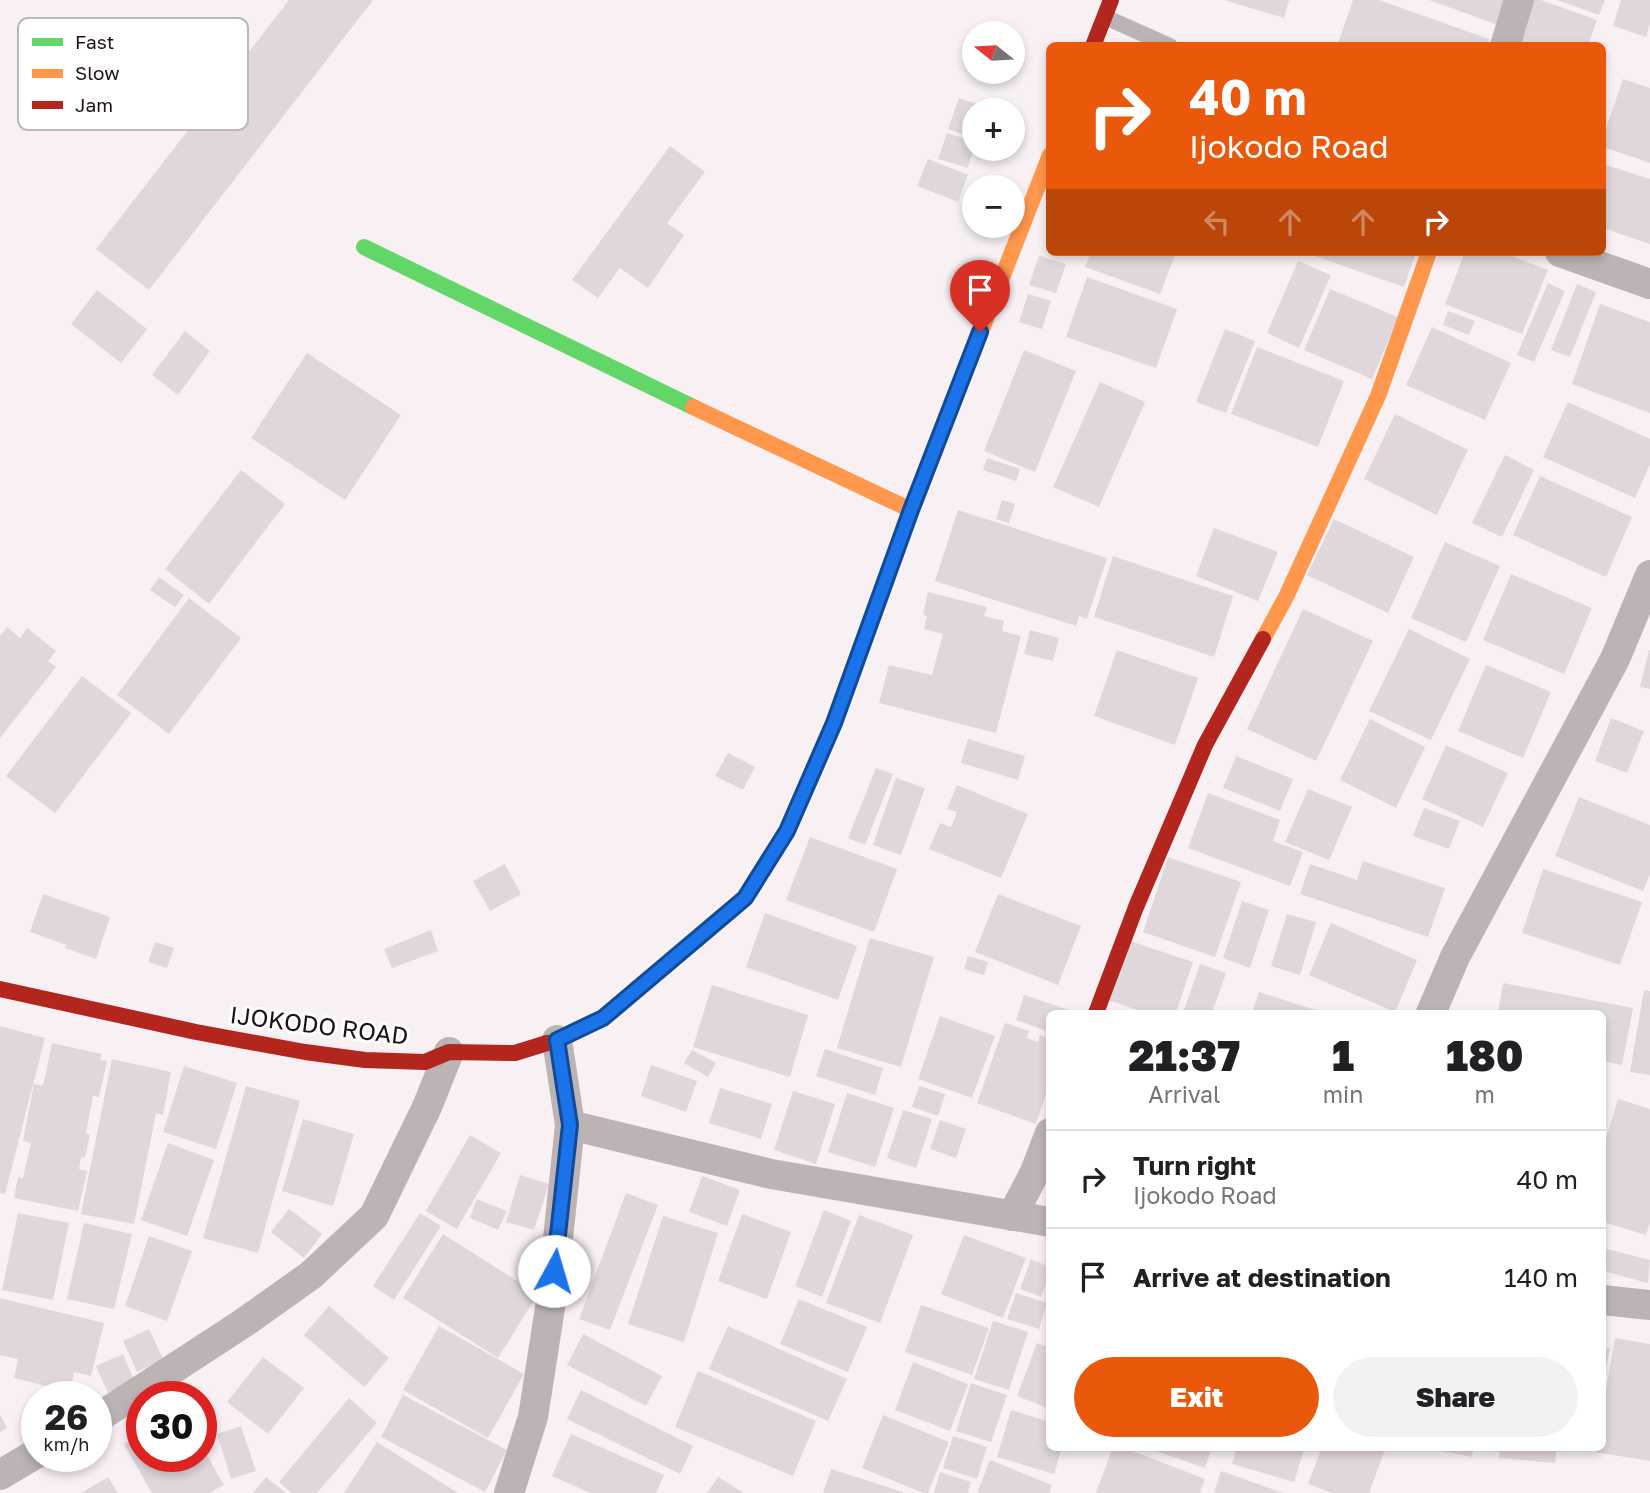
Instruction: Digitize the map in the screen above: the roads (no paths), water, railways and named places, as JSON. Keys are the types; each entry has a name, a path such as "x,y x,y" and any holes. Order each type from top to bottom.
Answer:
{"main road":[{"path":"1095,42 1111,0"},
{"name":"IJOKODO ROAD","path":"0,989 196,1032 365,1060 425,1062 449,1052 514,1053 557,1040 603,1018 745,898 787,831 834,723 911,510 1046,165"},
{"path":"364,247 911,510"},
{"path":"1097,1010 1136,907 1205,745 1286,597 1378,396 1428,256"}],"street":[{"path":"1506,42 1520,0"},
{"path":"1571,256 1650,284"},
{"path":"1432,1010 1455,957 1615,659 1650,575"},
{"path":"509,1493 533,1417 552,1295 570,1125 557,1040"},
{"path":"112,1409 242,1324 311,1275 374,1216 427,1107 449,1052"},
{"path":"570,1125 771,1174 1046,1221"},
{"path":"1012,1216 1035,1172 1046,1143"},
{"path":"1606,1300 1650,1305"},
{"path":"0,1475 21,1463"}],"lane":[{"path":"1105,17 1161,42"}]}
